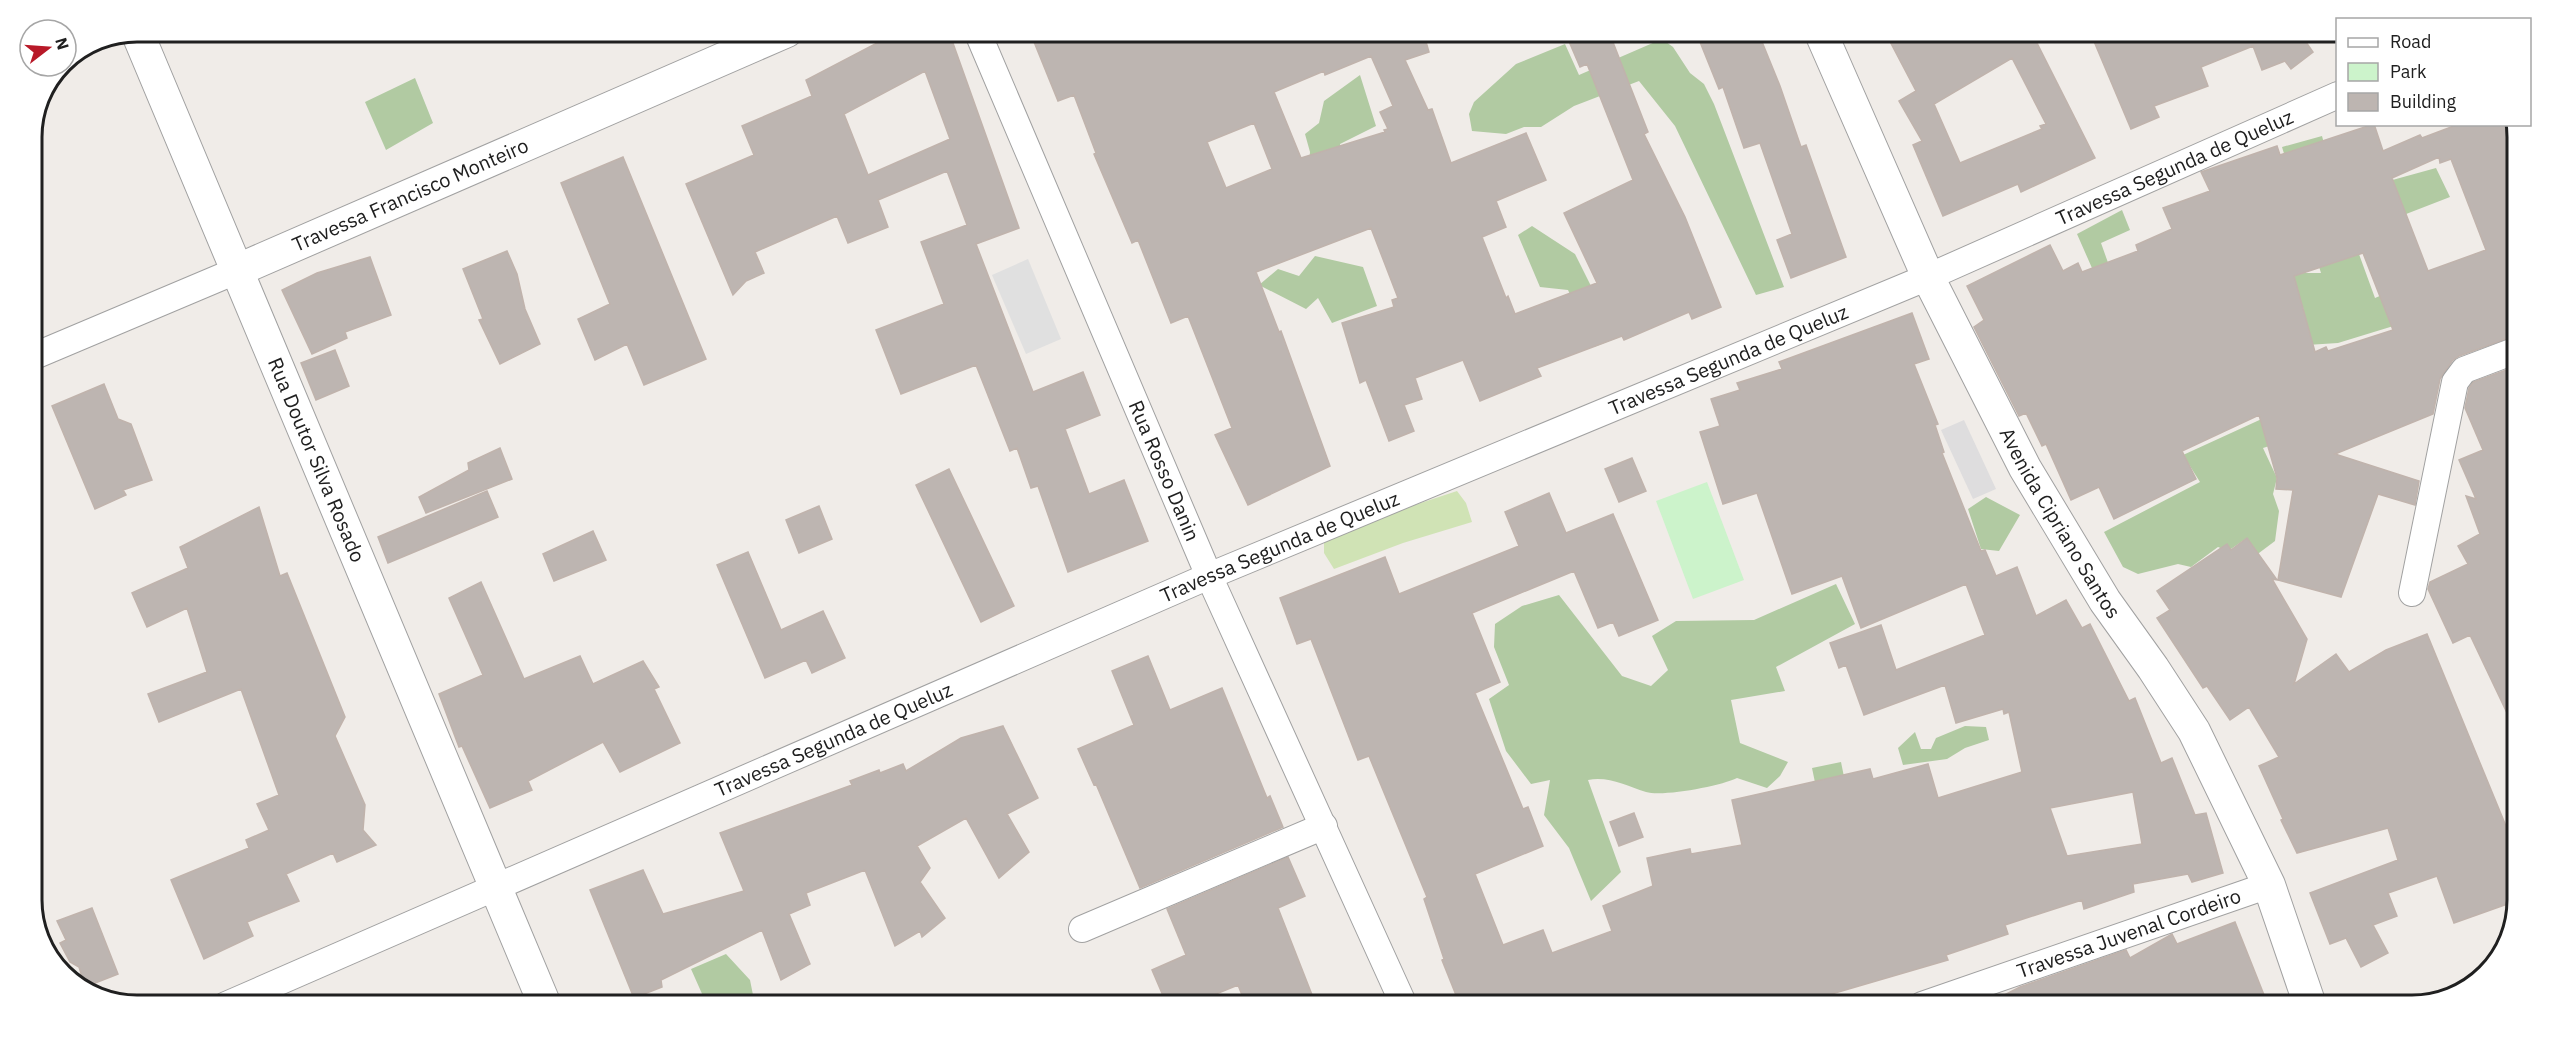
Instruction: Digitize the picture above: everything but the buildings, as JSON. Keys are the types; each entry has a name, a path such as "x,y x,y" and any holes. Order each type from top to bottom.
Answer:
{"street":[{"name":"Rua Doutor Silva Rosado","path":"141,42 541,995"},
{"name":"Travessa Francisco Monteiro","path":"42,353 764,42"},
{"name":"Rua Rosso Danin","path":"981,42 1209,576 1400,995"},
{"name":"Avenida Cipriano Santos","path":"1824,42 1928,277 2025,468 2105,601 2194,731 2269,885 2307,995"},
{"name":"Travessa Segunda de Queluz","path":"249,995 1209,576 1928,277 2336,95"},
{"path":"2412,593 2455,382 2464,370 2507,354"},
{"path":"1082,929 1324,826"},
{"name":"Travessa Juvenal Cordeiro","path":"1951,995 2269,885"}],"shaded area":[{"path":"1028,259 1061,339 1026,354 992,275"},
{"path":"1964,420 1996,489 1973,499 1941,430"}],"green space":[{"path":"1655,42 1666,42 1673,47 1690,73 1704,84 1714,104 1784,287 1756,295 1675,126 1639,81 1574,106 1541,127 1524,127 1506,134 1472,131 1469,114 1474,102 1516,64 1565,44 1579,75"},
{"path":"1360,75 1376,126 1340,144 1343,161 1309,164 1310,152 1305,134 1319,123 1324,101"},
{"path":"415,78 433,123 386,150 365,102"},
{"path":"2322,136 2338,195 2436,168 2450,197 2352,235 2375,298 2396,289 2400,324 2338,343 2307,345 2303,307 2265,273 2321,273 2282,147"},
{"path":"2122,210 2130,230 2101,243 2127,316 2125,343 2077,234"},
{"path":"1532,226 1575,254 1617,338 1594,347 1568,290 1540,287 1518,235"},
{"path":"1315,256 1363,267 1377,306 1332,323 1318,298 1306,309 1259,285 1278,269 1299,276"},
{"path":"2266,417 2279,443 2263,448 2277,478 2273,494 2279,511 2275,541 2255,556 2247,538 2228,551 2218,547 2191,567 2178,564 2138,574 2123,567 2104,532 2200,482 2183,455"},
{"path":"1707,482 1744,580 1693,599 1656,501"},
{"path":"1457,491 1466,503 1472,522 1403,543 1334,569 1324,553 1324,535"},
{"path":"1986,497 2020,515 1999,551 1981,549 1968,509"},
{"path":"1836,584 1855,624 1776,667 1785,691 1731,700 1740,743 1788,762 1780,776 1767,788 1737,778 1692,790 1654,793 1610,780 1588,780 1621,872 1591,901 1569,848 1544,815 1550,780 1531,784 1506,751 1489,699 1509,685 1494,647 1495,624 1522,606 1559,595 1622,676 1651,686 1668,670 1652,636 1676,621 1754,620"},
{"path":"1965,726 1986,727 1989,740 1965,748 1947,759 1903,765 1898,748 1915,732 1921,749 1931,749 1936,738"},
{"path":"1841,762 1856,836 1828,845 1812,768"},
{"path":"726,954 750,980 753,995 703,995 691,969"}]}
